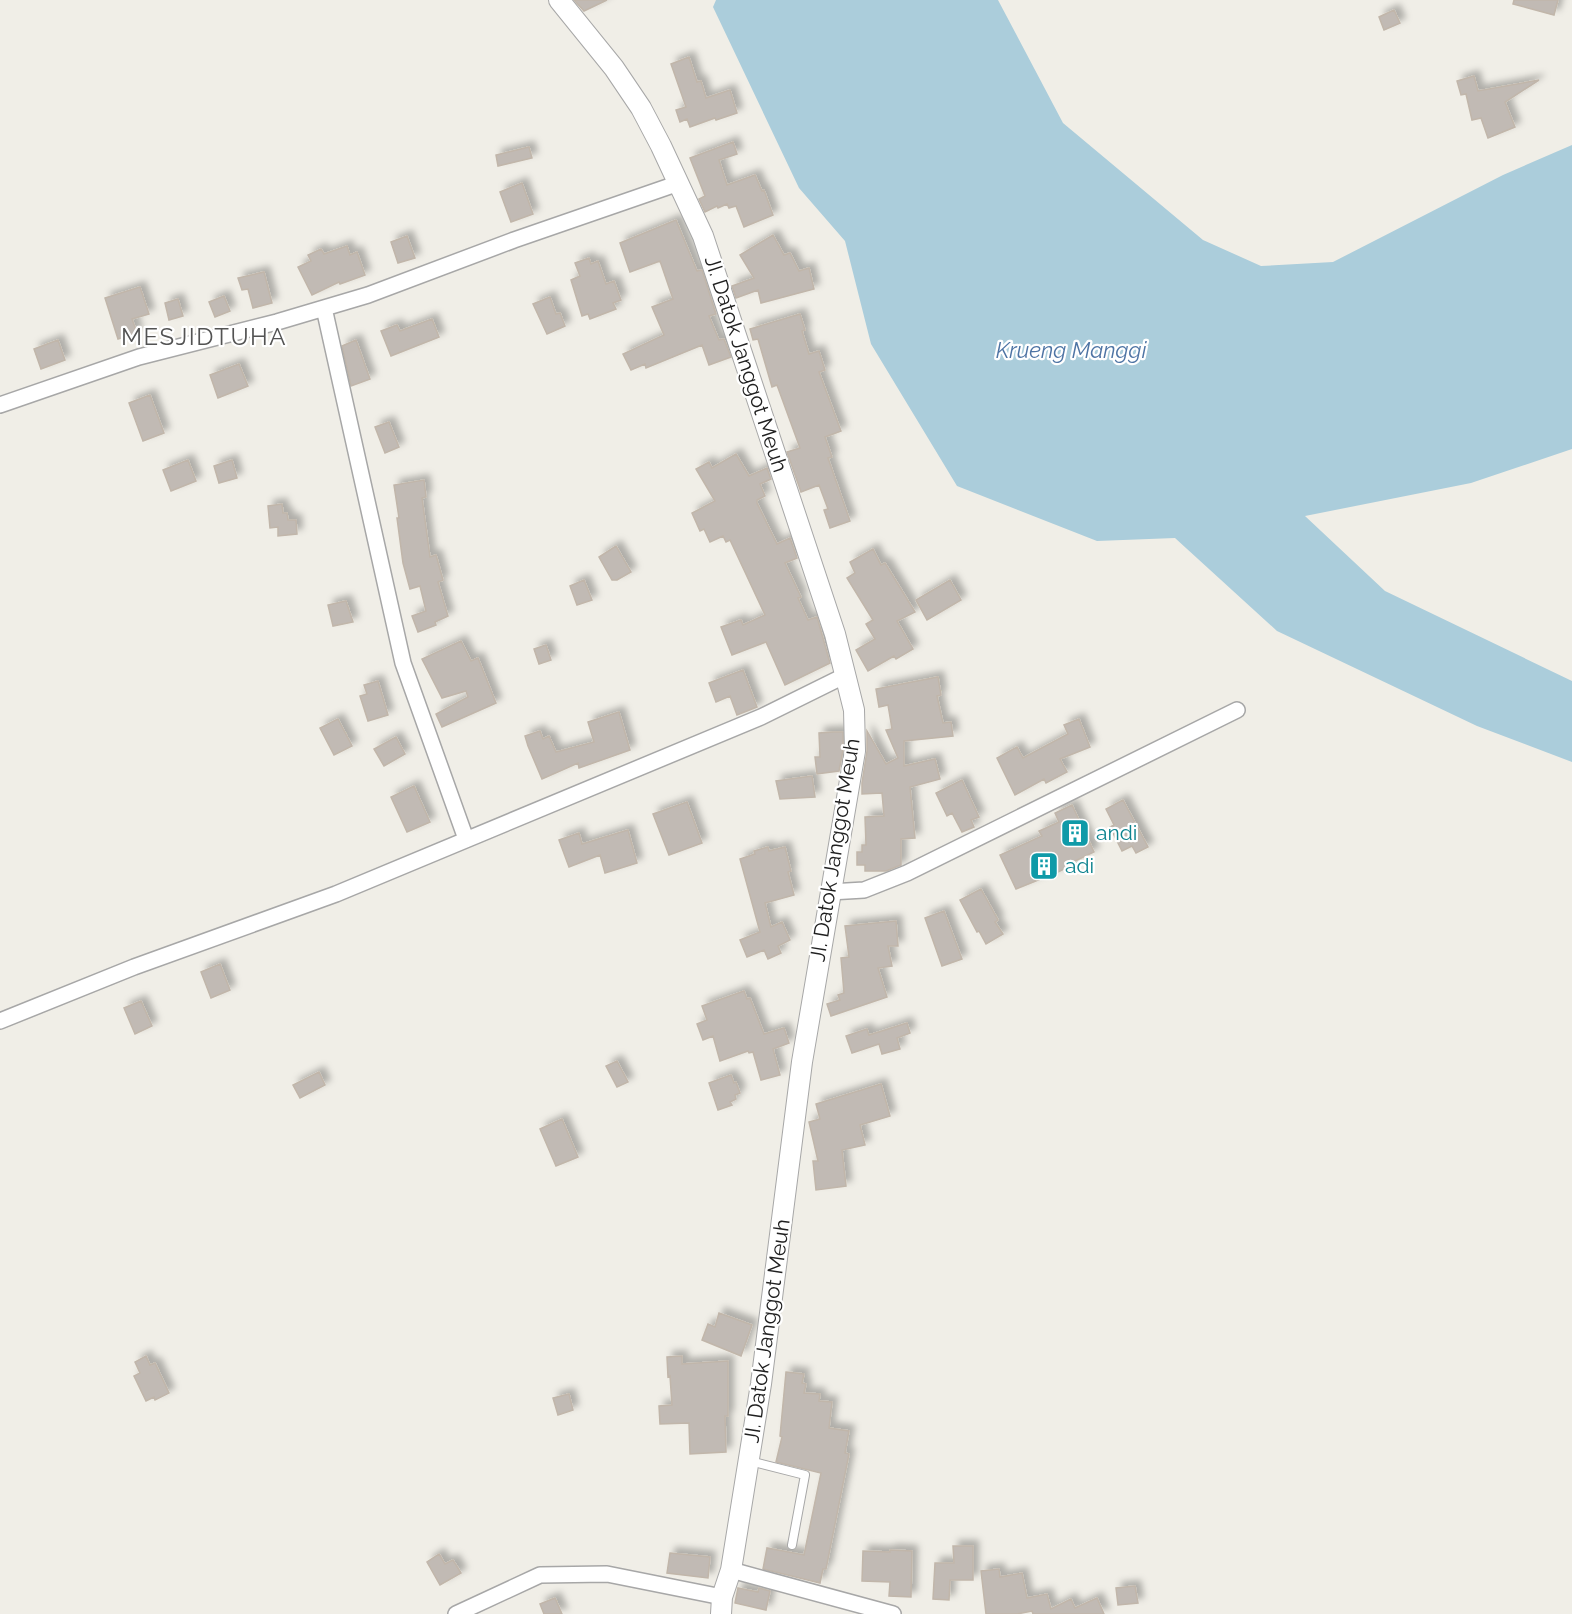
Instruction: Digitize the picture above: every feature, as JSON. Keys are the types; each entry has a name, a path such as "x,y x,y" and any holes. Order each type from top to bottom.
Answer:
{"street":[{"name":"JI. Datok Janggot Meuh","path":"559,0 614,68 641,108 703,236 730,313 846,675 854,710 855,751 802,1062 761,1383 731,1570 722,1606"},
{"path":"0,405 139,357 324,309 368,295 514,240 679,183"},
{"path":"324,309 402,663 466,839"},
{"path":"0,1021 134,967 336,894 761,717 846,675"},
{"path":"830,892 864,890 907,873 1237,710"},
{"path":"731,1570 893,1614"},
{"path":"456,1614 540,1575 606,1574 722,1606"}],"lane":[{"path":"749,1460 805,1475 792,1545"}],"water":[{"name":"Krueng Manggi","path":"716,0 998,0 1063,123 1203,240 1261,266 1333,262 1503,175 1572,145 1572,449 1471,483 1305,516 1385,591 1572,681 1572,762 1477,726 1277,631 1175,538 1097,541 957,486 871,344 845,241 799,188 713,7"}],"building":[{"path":"574,0 607,0 584,11"},
{"path":"1514,0 1558,0 1554,15 1513,4"},
{"path":"1394,10 1400,23 1384,30 1379,17"},
{"path":"689,57 697,82 701,81 706,98 730,90 737,113 690,127 687,119 680,122 676,110 686,107 671,64"},
{"path":"1474,76 1478,91 1539,80 1505,102 1515,127 1488,138 1481,118 1472,120 1466,94 1461,95 1457,81"},
{"path":"733,142 737,154 719,160 727,185 755,175 762,191 764,190 773,215 744,227 736,206 729,208 727,204 705,212 699,199 705,196 690,158"},
{"path":"529,147 532,158 498,166 496,155"},
{"path":"522,183 533,214 511,222 500,192"},
{"path":"676,220 697,271 702,270 716,314 709,316 719,340 724,339 731,357 709,365 702,345 646,368 645,364 631,370 623,354 664,335 652,307 673,299 660,261 630,272 620,243"},
{"path":"773,235 784,255 790,253 799,271 809,268 814,289 761,303 758,290 736,298 732,286 754,278 740,255"},
{"path":"407,236 415,258 398,263 391,242"},
{"path":"347,246 350,255 357,252 365,275 340,284 339,282 312,295 298,267 311,261 308,255 321,249 324,254"},
{"path":"589,258 591,264 598,261 606,284 614,281 621,300 613,303 616,309 590,319 588,314 582,316 571,280 580,276 575,263"},
{"path":"264,272 272,303 253,308 248,289 242,290 238,278"},
{"path":"140,287 149,314 132,319 137,333 118,339 105,298"},
{"path":"224,296 230,311 215,317 209,302"},
{"path":"550,297 556,314 560,313 565,326 547,334 533,304"},
{"path":"178,299 183,316 169,320 165,303"},
{"path":"800,314 809,354 819,351 825,370 819,372 841,431 825,437 832,457 828,458 850,521 830,528 824,510 828,509 819,485 801,492 787,452 800,448 777,385 772,387 758,339 753,340 750,329"},
{"path":"432,319 439,337 391,356 381,331 397,325 400,331"},
{"path":"58,340 65,360 41,369 34,349"},
{"path":"356,340 370,379 351,386 342,346"},
{"path":"239,364 248,386 218,398 210,375"},
{"path":"150,395 164,433 143,441 129,403"},
{"path":"389,422 399,447 385,453 375,427"},
{"path":"736,454 749,476 767,468 771,479 760,484 765,496 757,500 757,503 777,544 790,538 797,558 785,563 801,597 798,598 808,620 817,617 830,663 785,685 766,642 732,655 721,627 741,620 743,625 765,615 730,540 726,542 723,536 710,542 704,529 700,531 692,513 715,501 696,469 709,462 712,468"},
{"path":"188,460 196,481 171,491 163,470"},
{"path":"232,460 237,478 219,483 214,466"},
{"path":"424,480 426,497 422,498 430,557 436,555 443,580 438,582 448,616 435,622 436,625 418,632 412,616 426,611 420,586 410,589 403,563 394,485"},
{"path":"282,504 283,513 287,513 288,520 296,520 297,534 278,536 278,527 270,528 268,506"},
{"path":"616,546 631,572 617,580 612,580 599,557"},
{"path":"873,549 881,565 885,563 915,612 897,621 913,649 896,659 894,656 868,671 856,650 875,639 866,624 873,620 847,578 855,573 850,562"},
{"path":"584,580 592,600 577,605 570,586"},
{"path":"950,580 961,600 927,620 916,600"},
{"path":"346,601 353,622 333,626 328,605"},
{"path":"461,641 471,661 478,658 496,703 442,727 436,714 468,697 466,691 442,698 422,659"},
{"path":"546,645 551,660 539,664 534,649"},
{"path":"743,670 757,707 737,715 730,696 716,702 709,683"},
{"path":"938,677 941,695 937,696 943,723 951,722 953,736 904,741 904,766 935,759 940,779 910,787 915,838 901,839 901,865 886,871 865,871 865,865 857,865 857,852 862,852 862,845 866,845 865,817 884,816 882,793 862,794 867,731 886,764 898,758 886,730 892,729 888,705 879,707 876,689"},
{"path":"378,681 388,715 368,721 360,696 367,694 364,685"},
{"path":"619,712 630,750 579,768 578,763 542,779 525,736 540,731 543,739 549,736 556,752 594,742 588,722"},
{"path":"338,719 352,746 334,755 320,728"},
{"path":"1079,719 1090,747 1060,759 1067,772 1046,783 1044,779 1015,795 997,758 1017,747 1023,758 1068,734 1064,725"},
{"path":"843,732 843,750 839,771 817,774 815,757 820,757 819,733"},
{"path":"396,737 405,754 384,766 374,749"},
{"path":"812,776 815,797 780,799 776,781"},
{"path":"962,780 979,817 971,820 974,827 962,832 952,813 947,816 936,793"},
{"path":"414,786 430,822 407,832 391,797"},
{"path":"1123,800 1148,847 1136,853 1132,846 1122,851 1110,827 1114,825 1106,809"},
{"path":"687,802 702,843 669,855 653,814"},
{"path":"1072,805 1094,852 1058,872 1016,889 1000,855 1042,836 1039,831 1059,822 1055,813"},
{"path":"628,830 637,863 605,873 600,855 569,867 559,840 579,833 582,844"},
{"path":"768,847 769,851 785,847 794,895 765,903 771,927 782,922 790,940 778,946 781,953 768,959 764,950 747,957 740,940 760,932 740,859 755,854 754,851"},
{"path":"981,889 998,920 995,922 1003,934 986,944 960,900"},
{"path":"944,911 962,959 942,966 925,918"},
{"path":"896,921 898,946 888,946 892,966 878,968 887,997 831,1016 827,1004 840,1000 838,995 844,993 841,958 849,957 845,926"},
{"path":"220,964 230,990 211,998 201,972"},
{"path":"744,991 747,999 750,998 764,1034 784,1028 789,1043 773,1049 780,1075 761,1080 753,1052 748,1051 720,1061 713,1036 703,1040 697,1024 707,1020 702,1006"},
{"path":"141,1001 152,1026 135,1034 124,1008"},
{"path":"907,1023 910,1033 897,1038 900,1049 882,1054 879,1044 852,1053 846,1036 867,1029 869,1035"},
{"path":"617,1061 628,1082 617,1087 606,1066"},
{"path":"319,1072 325,1085 300,1098 293,1085"},
{"path":"731,1075 740,1093 735,1095 736,1099 730,1102 732,1105 718,1110 709,1083"},
{"path":"881,1084 890,1116 860,1125 865,1145 842,1150 846,1186 816,1190 813,1161 818,1161 809,1122 820,1119 816,1104"},
{"path":"562,1119 578,1157 556,1166 540,1129"},
{"path":"719,1313 752,1325 741,1356 702,1340 708,1324 715,1327"},
{"path":"146,1356 150,1365 155,1363 169,1393 155,1400 154,1397 146,1401 134,1376 140,1373 135,1362"},
{"path":"682,1356 682,1364 728,1361 726,1452 690,1454 689,1423 660,1424 659,1406 672,1405 667,1357"},
{"path":"786,1372 804,1374 802,1383 806,1384 804,1393 820,1394 819,1401 832,1402 829,1428 849,1431 845,1453 849,1454 826,1569 823,1569 820,1583 763,1569 767,1548 804,1555 821,1473 776,1462 782,1437 780,1436"},
{"path":"569,1394 573,1410 558,1415 553,1398"},
{"path":"953,1546 973,1546 973,1580 950,1580 949,1600 933,1599 935,1563 954,1563"},
{"path":"890,1550 912,1551 911,1597 889,1596 890,1582 862,1581 863,1551 890,1552"},
{"path":"670,1553 710,1557 708,1578 667,1573"},
{"path":"439,1554 445,1564 453,1560 461,1573 440,1585 427,1562"},
{"path":"999,1569 1000,1577 1022,1573 1027,1598 1047,1594 1051,1609 1071,1599 1075,1608 1097,1598 1104,1614 1033,1614 1032,1611 1017,1614 986,1614 981,1571"},
{"path":"1135,1586 1138,1603 1118,1605 1116,1588"},
{"path":"738,1588 758,1592 759,1588 770,1591 766,1610 735,1603"},
{"path":"555,1598 562,1614 544,1614 540,1604"}],"place":[{"name":"andi","path":"1075,833"},
{"name":"adi","path":"1044,866"}],"district":[{"name":"MESJIDTUHA","path":"204,337"}]}
